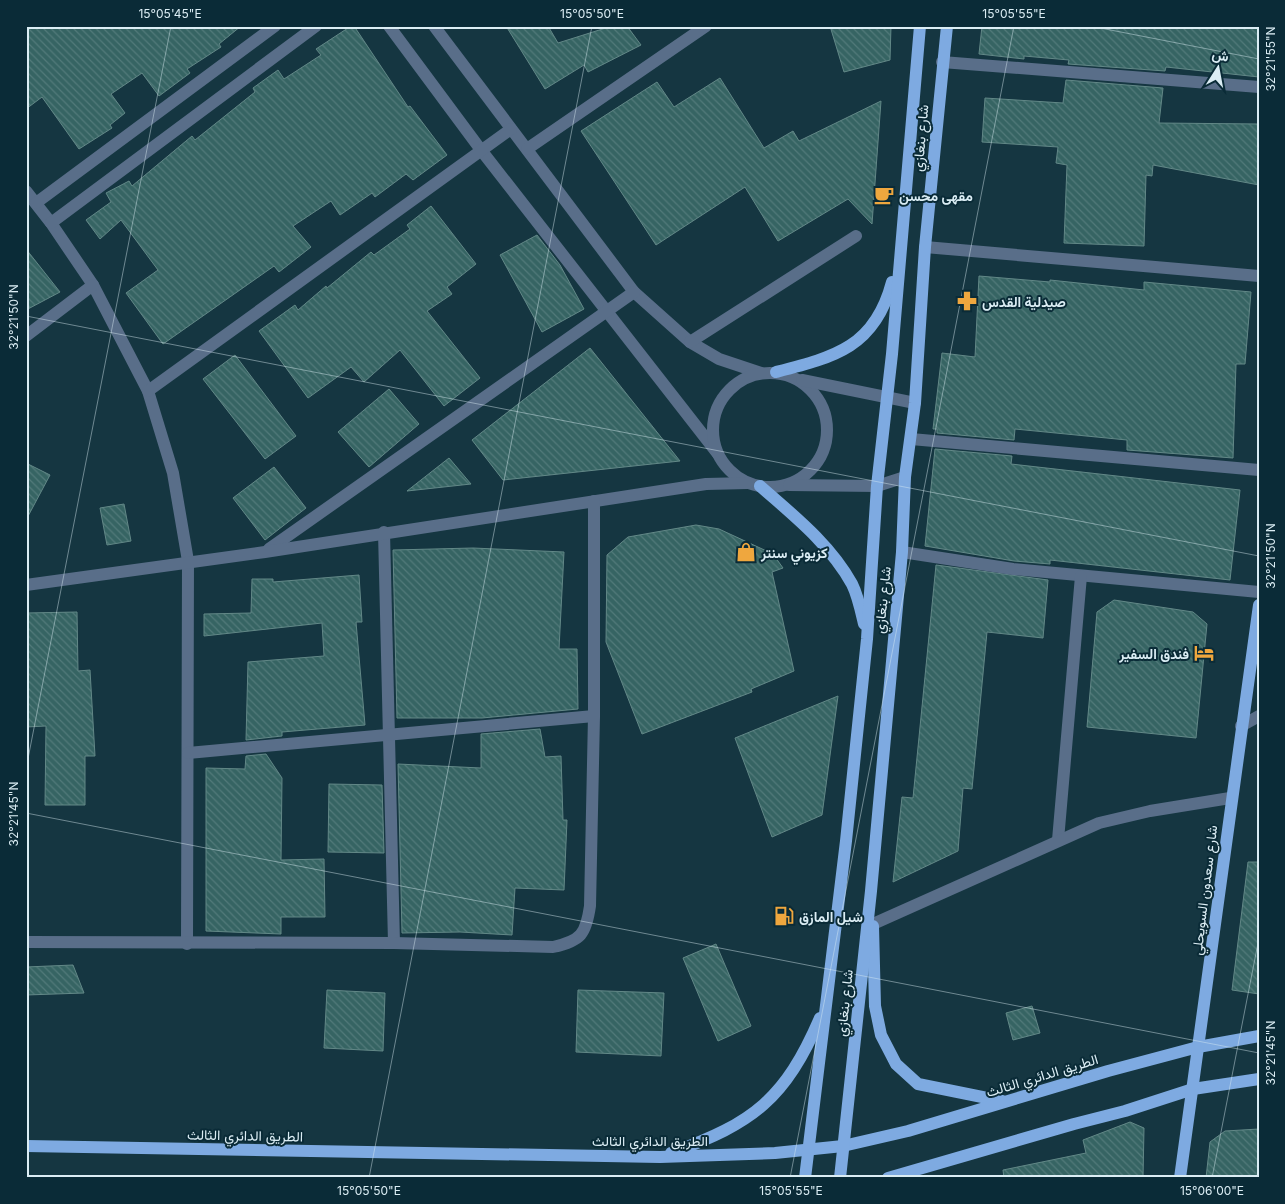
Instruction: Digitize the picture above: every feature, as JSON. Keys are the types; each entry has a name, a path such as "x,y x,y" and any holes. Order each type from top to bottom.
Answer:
{"main road":[{"name":"شارع بنغازي","path":"805,1178 827,1002 867,639 877,486 887,399 920,26"},
{"name":"شارع بنغازي","path":"840,1178 871,891 902,552 905,477 908,442 911,439 925,247 947,26"},
{"path":"776,372 828,359 862,337 878,318 888,298 900,250"},
{"path":"754,484 802,523 836,560 853,585 867,639"},
{"name":"شارع سعدون السويحلي","path":"1180,1178 1230,798 1259,605"},
{"path":"871,891 875,1006 881,1035 896,1064 918,1084 1004,1102"},
{"path":"660,1157 725,1131 751,1115 773,1097 793,1072 807,1049 827,1002"},
{"name":"الطريق الدائري الثالث","path":"26,1146 660,1157 766,1153 843,1146 908,1131 1198,1046 1259,1036"},
{"path":"888,1178 1193,1090 1259,1079"}],"street":[{"path":"36,203 275,26"},
{"path":"51,223 316,26"},
{"path":"389,26 727,468 754,484"},
{"path":"434,26 634,292 690,342 719,359 761,373"},
{"path":"528,149 706,26"},
{"path":"942,62 1259,87"},
{"path":"148,391 511,129"},
{"path":"26,191 51,223 93,285 148,391 173,473 188,561 187,944"},
{"path":"690,342 856,236"},
{"path":"925,247 1259,276"},
{"path":"26,336 93,285"},
{"path":"265,552 634,292"},
{"path":"718,454 713,437 713,419 719,402 730,388 744,378 761,373 776,372 887,399 914,403"},
{"path":"786,485 800,479 812,469 821,457 827,435 825,413 819,399 809,387 797,378"},
{"path":"911,439 1259,470"},
{"path":"26,585 188,561 265,552 384,532 706,484 877,486 905,477"},
{"path":"26,942 552,947 569,943 582,935 590,906 594,716 594,501"},
{"path":"384,532 394,944"},
{"path":"902,552 1013,569 1259,592"},
{"path":"1058,840 1081,576"},
{"path":"188,753 594,716"},
{"path":"1241,726 1259,716"},
{"path":"873,924 1058,840 1100,823 1141,813 1230,798"}],"building":[{"path":"26,26 241,26 219,44 221,47 187,69 190,73 159,96 142,73 111,94 125,113 110,125 112,128 79,149 42,97 26,109"},
{"path":"351,26 354,26 408,107 410,106 447,155 413,180 406,174 375,197 372,193 340,215 331,201 293,226 311,247 279,272 274,266 163,344 126,293 158,270 121,220 100,239 86,220 111,202 106,193 129,181 132,186 192,136 195,140 255,92 253,88 278,70 284,79 321,55 316,49"},
{"path":"506,26 548,26 558,43 612,26 627,26 641,45 588,72 584,65 545,89"},
{"path":"830,26 891,26 890,60 844,72"},
{"path":"982,26 1259,26 1259,77 1166,67 1165,71 1068,64 1069,60 1024,56 1024,59 979,54"},
{"path":"720,78 764,148 793,131 799,141 881,101 872,224 848,199 778,241 745,187 656,245 581,131 657,82 674,107"},
{"path":"1066,80 1163,88 1159,123 1259,124 1259,185 1153,165 1152,176 1146,175 1144,246 1064,243 1067,165 1056,163 1058,147 982,142 985,98 1063,103"},
{"path":"431,206 476,264 447,287 452,294 427,311 480,378 444,406 400,350 364,382 351,367 308,398 259,331 295,305 298,310 371,252 374,255 410,229 407,225"},
{"path":"537,235 560,265 584,309 542,332 500,255"},
{"path":"26,249 60,292 26,310"},
{"path":"979,276 1050,282 1050,280 1144,290 1144,282 1251,292 1245,364 1236,364 1233,458 1127,450 1127,440 1015,429 1014,440 937,433 937,429 933,429 942,353 975,357"},
{"path":"590,348 680,461 503,480 472,440"},
{"path":"235,355 296,436 265,459 203,379"},
{"path":"389,389 419,424 369,467 338,432"},
{"path":"935,449 1012,456 1011,464 1240,490 1230,580 1050,560 1050,564 1014,561 925,546"},
{"path":"449,458 471,484 407,491"},
{"path":"26,463 50,475 26,520"},
{"path":"274,467 306,508 265,540 233,498"},
{"path":"124,504 131,541 107,545 100,508"},
{"path":"696,525 719,529 773,554 783,568 772,572 794,671 751,689 752,692 642,734 606,642 607,555 628,537"},
{"path":"473,548 564,552 559,649 577,649 578,709 482,718 397,718 393,550"},
{"path":"936,565 1048,580 1043,638 987,632 972,789 963,788 958,851 893,882 902,797 913,798"},
{"path":"359,575 362,622 356,622 365,725 282,732 282,736 246,740 248,662 324,656 322,623 204,636 204,614 251,613 252,579 273,579 273,582"},
{"path":"1114,600 1193,612 1207,624 1196,738 1087,727 1097,612"},
{"path":"77,612 78,671 90,670 95,756 85,756 85,805 45,805 46,726 26,727 26,613"},
{"path":"838,696 822,815 772,837 735,738"},
{"path":"540,729 545,757 561,756 563,820 567,820 564,890 515,888 512,935 460,932 402,933 398,764 481,768 481,734"},
{"path":"266,754 282,778 281,860 324,859 325,917 281,917 281,934 206,931 206,768 245,769 246,756"},
{"path":"329,784 382,785 384,853 328,852"},
{"path":"1248,862 1259,862 1259,994 1232,990"},
{"path":"716,944 751,1026 718,1041 683,958"},
{"path":"73,965 84,993 26,995 26,967"},
{"path":"327,990 385,993 383,1051 324,1048"},
{"path":"578,990 664,993 661,1056 576,1052"},
{"path":"1032,1006 1040,1033 1013,1040 1006,1013"},
{"path":"1130,1122 1144,1128 1143,1178 1004,1178 1003,1170 1086,1153 1083,1140"},
{"path":"1259,1129 1259,1178 1206,1178 1210,1142 1225,1131"}],"place":[{"name":"مقهى محسن","path":"884,195"},
{"name":"صيدلية القدس","path":"967,301"},
{"name":"كزيوني سنتر","path":"746,552"},
{"name":"فندق السفير","path":"1204,653"},
{"name":"شيل المازق","path":"784,916"}]}
